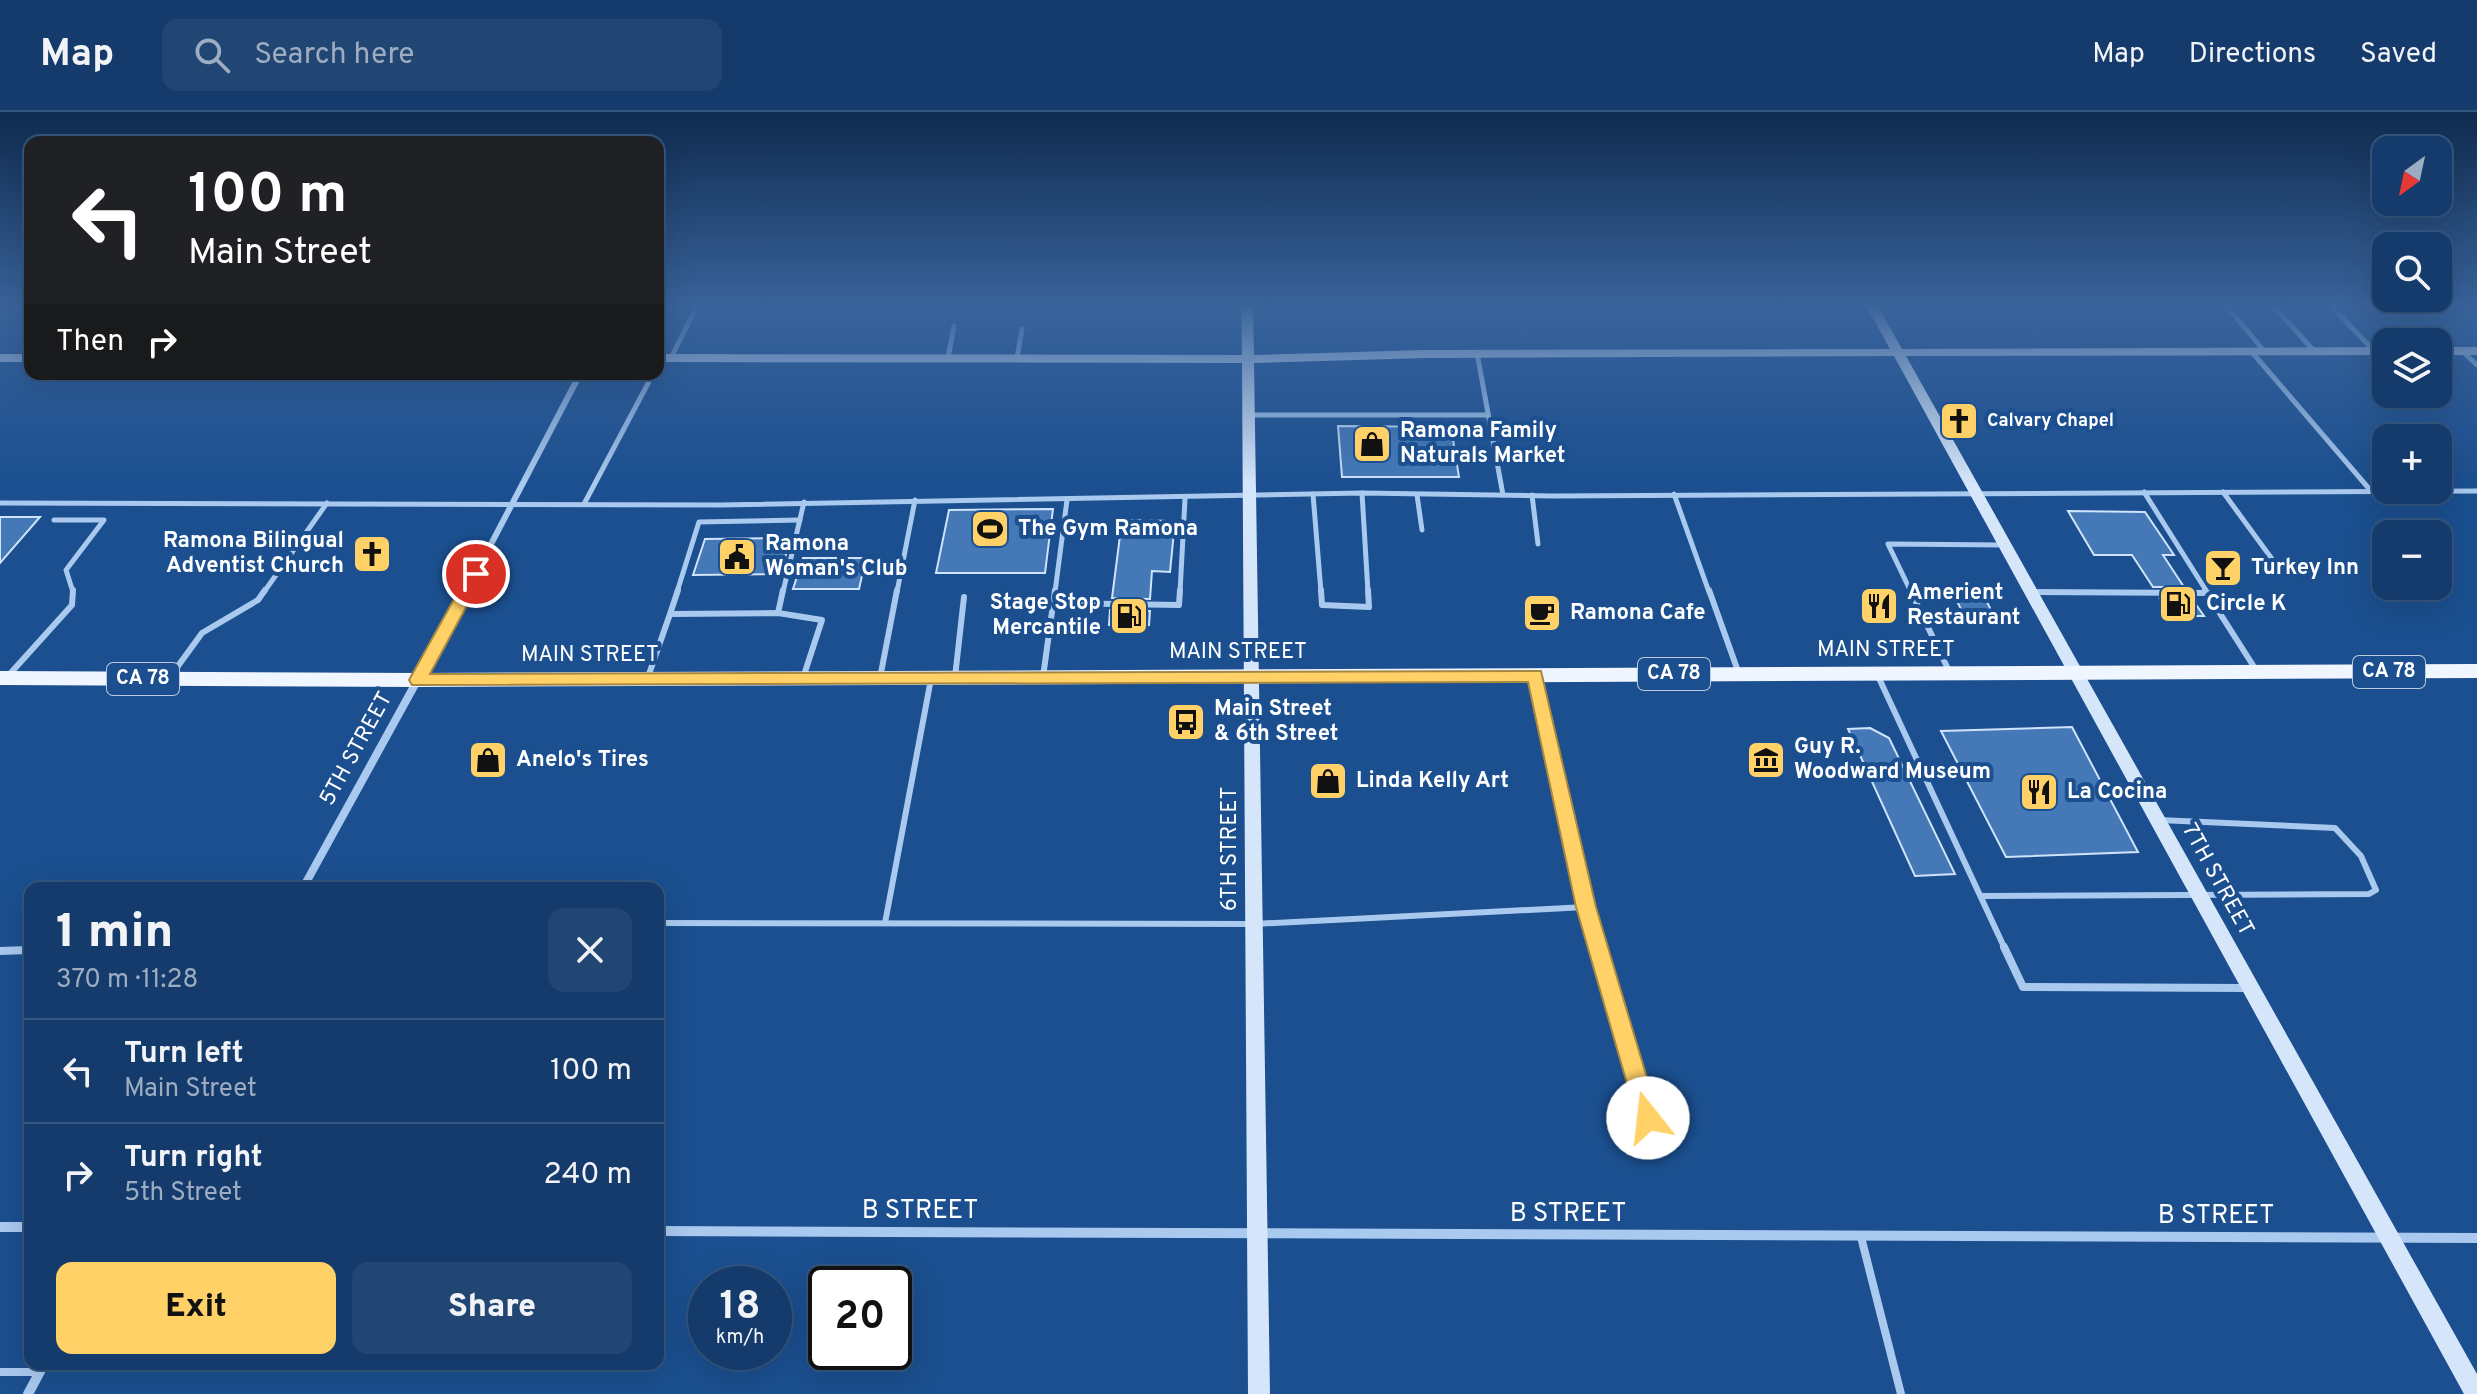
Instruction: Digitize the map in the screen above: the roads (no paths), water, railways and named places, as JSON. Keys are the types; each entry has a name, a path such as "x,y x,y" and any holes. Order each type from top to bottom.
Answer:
{"main road":[{"name":"MAIN STREET","path":"3,678 418,680 2477,671"}],"street":[{"name":"6TH STREET","path":"1250,364 1259,1394"},
{"name":"7TH STREET","path":"1904,364 2476,1394"},
{"name":"5TH STREET","path":"306,882 515,503 577,380"},
{"path":"0,1227 24,1227"},
{"name":"B STREET","path":"664,1231 2477,1238"},
{"path":"28,1394 41,1370"}],"lane":[{"path":"1479,364 1503,495"},
{"path":"2268,364 2371,491"},
{"path":"584,504 650,380"},
{"path":"1250,415 1488,415"},
{"path":"0,503 584,504 1185,499 1250,494 1362,493 2477,491"},
{"path":"2144,492 2258,673"},
{"path":"2223,492 2272,559"},
{"path":"1313,494 1322,605 1369,607 1362,493"},
{"path":"1674,494 1739,674"},
{"path":"1417,495 1422,530"},
{"path":"1532,495 1538,544"},
{"path":"1053,603 1179,605 1185,499"},
{"path":"880,678 915,500"},
{"path":"1043,677 1067,500"},
{"path":"778,613 804,502"},
{"path":"168,680 202,633 258,600 327,503"},
{"path":"3,678 72,605 73,584 66,570 104,520 54,520"},
{"path":"648,678 699,522 800,520"},
{"path":"1950,673 1888,544 2004,545"},
{"path":"2030,592 2208,593"},
{"path":"955,677 964,597"},
{"path":"670,614 778,613 822,620 803,678"},
{"path":"1877,674 2023,987 2249,988"},
{"path":"1535,675 1586,907 1648,1118"},
{"path":"885,923 931,677"},
{"path":"1981,896 2369,894 2376,890 2375,881 2361,859 2346,837 2335,828 2156,820"},
{"path":"664,923 1253,924 1586,907"},
{"path":"0,951 24,950"},
{"path":"1861,1237 1901,1394"},
{"path":"0,1372 24,1370"}],"place":[{"name":"Calvary Chapel","path":"1959,421"},
{"name":"Ramona Family Naturals Market","path":"1372,444"},
{"name":"The Gym Ramona","path":"990,529"},
{"name":"Ramona Bilingual Adventist Church","path":"372,554"},
{"name":"Ramona Woman's Club","path":"737,557"},
{"name":"Turkey Inn","path":"2223,568"},
{"name":"Circle K","path":"2178,604"},
{"name":"Amerient Restaurant","path":"1879,606"},
{"name":"Ramona Cafe","path":"1542,613"},
{"name":"Stage Stop Mercantile","path":"1129,616"},
{"name":"Main Street & 6th Street","path":"1186,722"},
{"name":"Anelo's Tires","path":"488,760"},
{"name":"Guy R. Woodward Museum","path":"1766,760"},
{"name":"Linda Kelly Art","path":"1328,781"},
{"name":"La Cocina","path":"2039,792"}]}
